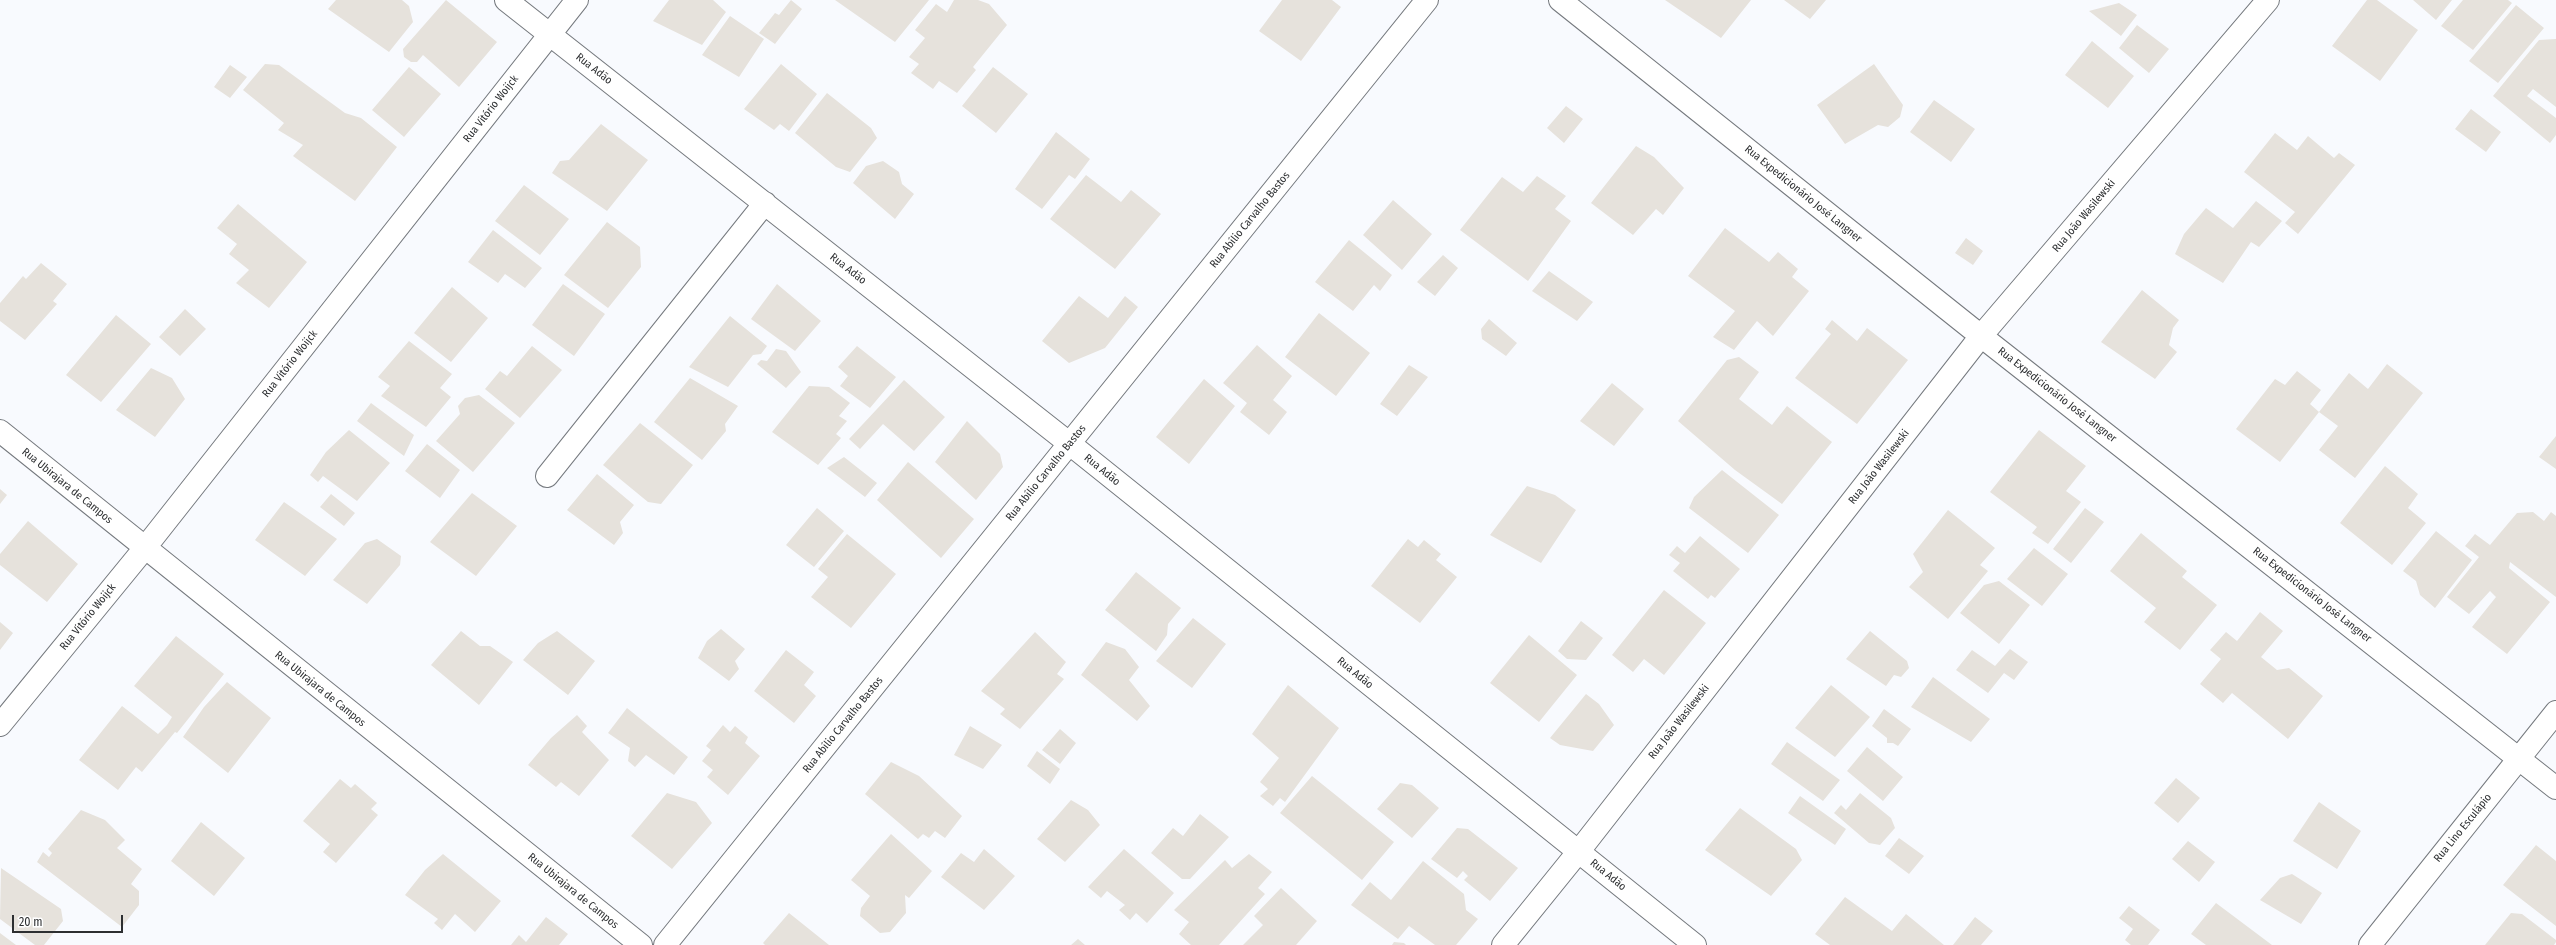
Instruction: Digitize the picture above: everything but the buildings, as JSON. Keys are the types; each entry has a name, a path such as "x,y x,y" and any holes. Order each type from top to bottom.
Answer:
{"street":[{"name":"Rua Adão","path":"506,0 1070,444 1695,945"},
{"name":"Rua Vitório Woijck","path":"0,725 144,549 577,0"},
{"name":"Rua Abílio Carvalho Bastos","path":"665,945 1427,0"},
{"name":"Rua Expedicionário José Langner","path":"1560,0 1981,336 2556,788"},
{"name":"Rua João Wasilewski","path":"1503,945 1579,852 1981,336 2268,0"},
{"path":"547,476 765,203"},
{"name":"Rua Ubirajara de Campos","path":"0,431 144,549 641,945"},
{"name":"Rua Lino Esculápio","path":"2370,945 2556,712"}]}
